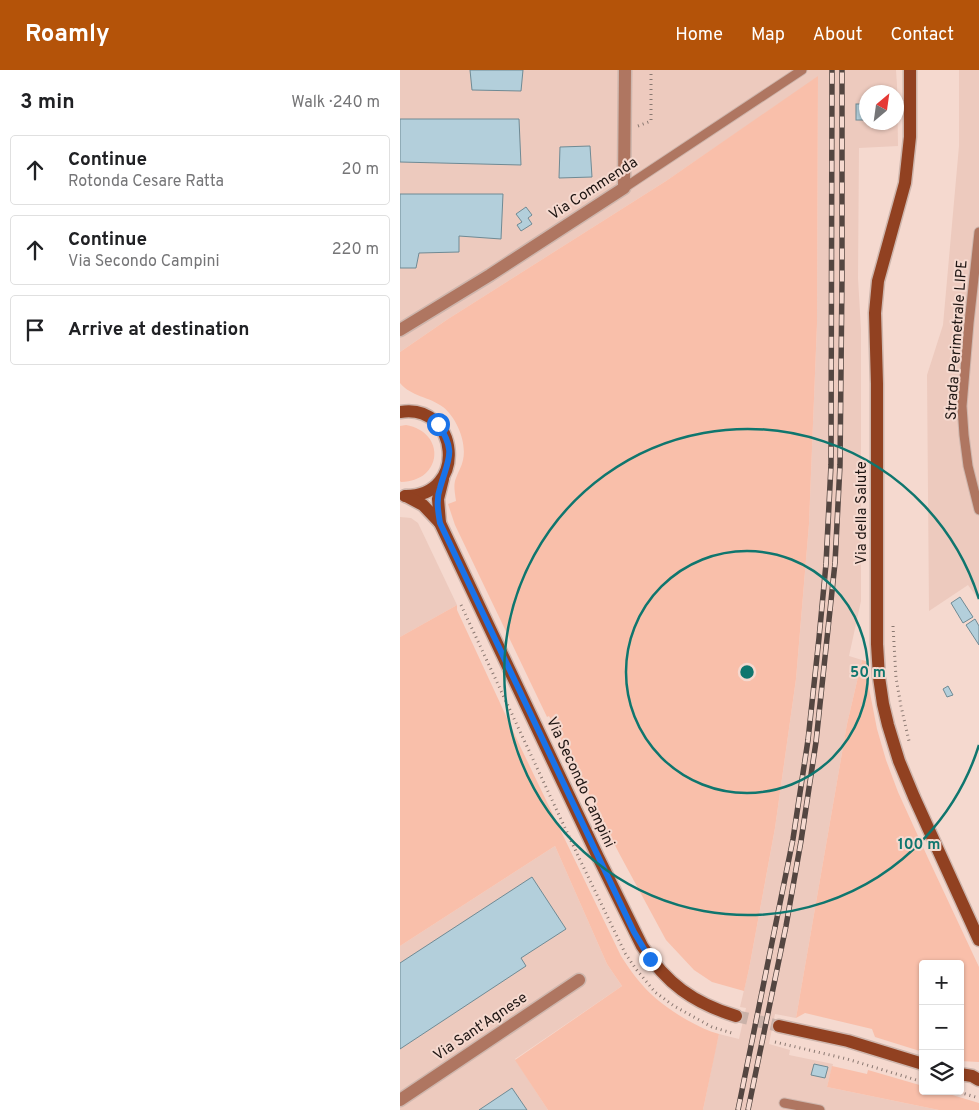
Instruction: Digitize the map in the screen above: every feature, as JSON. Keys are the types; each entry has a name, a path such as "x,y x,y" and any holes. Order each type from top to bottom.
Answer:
{"street":[{"path":"624,188 625,70"},
{"name":"Via della Salute","path":"910,70 910,137 905,183 880,272 875,313 877,644 879,677 888,725 899,761 979,940"},
{"name":"Via Commenda","path":"400,330 490,275 624,188"},
{"name":"Via Secondo Campini","path":"402,410 428,416 438,424 445,435 449,447 449,460 438,499 440,523"},
{"path":"403,496 430,490 446,472"},
{"name":"Via Secondo Campini","path":"403,496 423,505 440,523 589,839 650,959 667,978 684,992 717,1010 736,1016"},
{"name":"Via Sant'Agnese","path":"400,1100 579,980"},
{"path":"779,1026 848,1041 919,1063"}],"lane":[{"name":"Via Commenda","path":"624,188 802,70"},
{"name":"Strada Perimetrale LIPE","path":"979,232 962,406 968,466 979,510"},
{"path":"784,1103 820,1110"}],"path":[{"path":"624,131 650,121 651,70"},
{"path":"893,618 896,678 910,744"},
{"path":"775,1042 847,1059 919,1081"},
{"path":"964,1094 979,1098"}],"shaded area":[{"path":"400,70 896,70 897,85 859,85 859,130 898,130 898,146 859,148 858,278 861,330 861,601 849,656 862,660 847,724 796,1018 775,1014 769,1044 790,1050 789,1055 833,1064 827,1087 939,1110 703,1110 719,1034 739,1039 746,1008 740,1007 749,969 775,828 796,679 809,524 817,324 818,77 666,181 448,319 400,352"},
{"path":"959,70 979,70 979,600 968,585 929,611 927,375 943,325 959,146"},
{"path":"818,76 817,324 809,524 796,679 775,828 744,991 712,982 694,970 666,940 620,855 549,716 547,717 455,525 448,504 456,501 455,483 464,453 464,446 457,424 443,407 409,391 400,383 400,352 448,319 666,181"},
{"path":"406,425 419,429 428,437 433,446 434,456 432,465 425,474 415,480 401,482 400,426"},
{"path":"400,517 411,518 418,523 457,605 400,637"},
{"path":"457,605 457,610 520,746 621,956 642,985 666,1007 687,1020 719,1034 703,1110 548,1110 515,1060 622,986 607,964 555,846 400,946 400,637"},
{"path":"862,660 866,661 868,683 877,729 886,760 898,792 979,967 979,1062 964,1061 964,960 919,960 919,1051 875,1037 872,1029 805,1013 796,1018 847,724"},
{"path":"555,846 607,964 622,986 515,1059 548,1110 400,1110 400,946"},
{"path":"832,1066 867,1074 868,1070 919,1085 919,1095 952,1095 979,1103 979,1110 939,1110 827,1087"}],"building":[{"path":"470,70 523,70 521,91 472,90"},
{"path":"856,104 859,104 859,120 856,120"},
{"path":"400,119 519,119 521,165 400,162"},
{"path":"590,146 592,177 559,178 560,147"},
{"path":"400,194 503,194 501,239 459,236 459,252 419,253 416,268 400,268"},
{"path":"526,207 532,215 528,218 532,224 521,231 517,225 522,222 516,214"},
{"path":"960,597 973,617 963,623 951,603"},
{"path":"975,619 979,626 979,645 966,625"},
{"path":"948,686 953,695 947,697 943,689"},
{"path":"532,877 566,929 521,958 526,966 400,1049 400,963"},
{"path":"814,1064 828,1067 825,1078 811,1075"},
{"path":"512,1088 527,1110 479,1110"}],"tunnel":[{"path":"736,1016 779,1026"}],"railway":[{"path":"738,1110 793,839 808,740 826,564 831,465 832,70"},
{"path":"748,1110 786,926 801,841 816,742 835,563 840,465 842,70"}],"route":[{"path":"438,424 445,435 449,447 449,460 438,499 440,523 634,932 650,959"}]}
